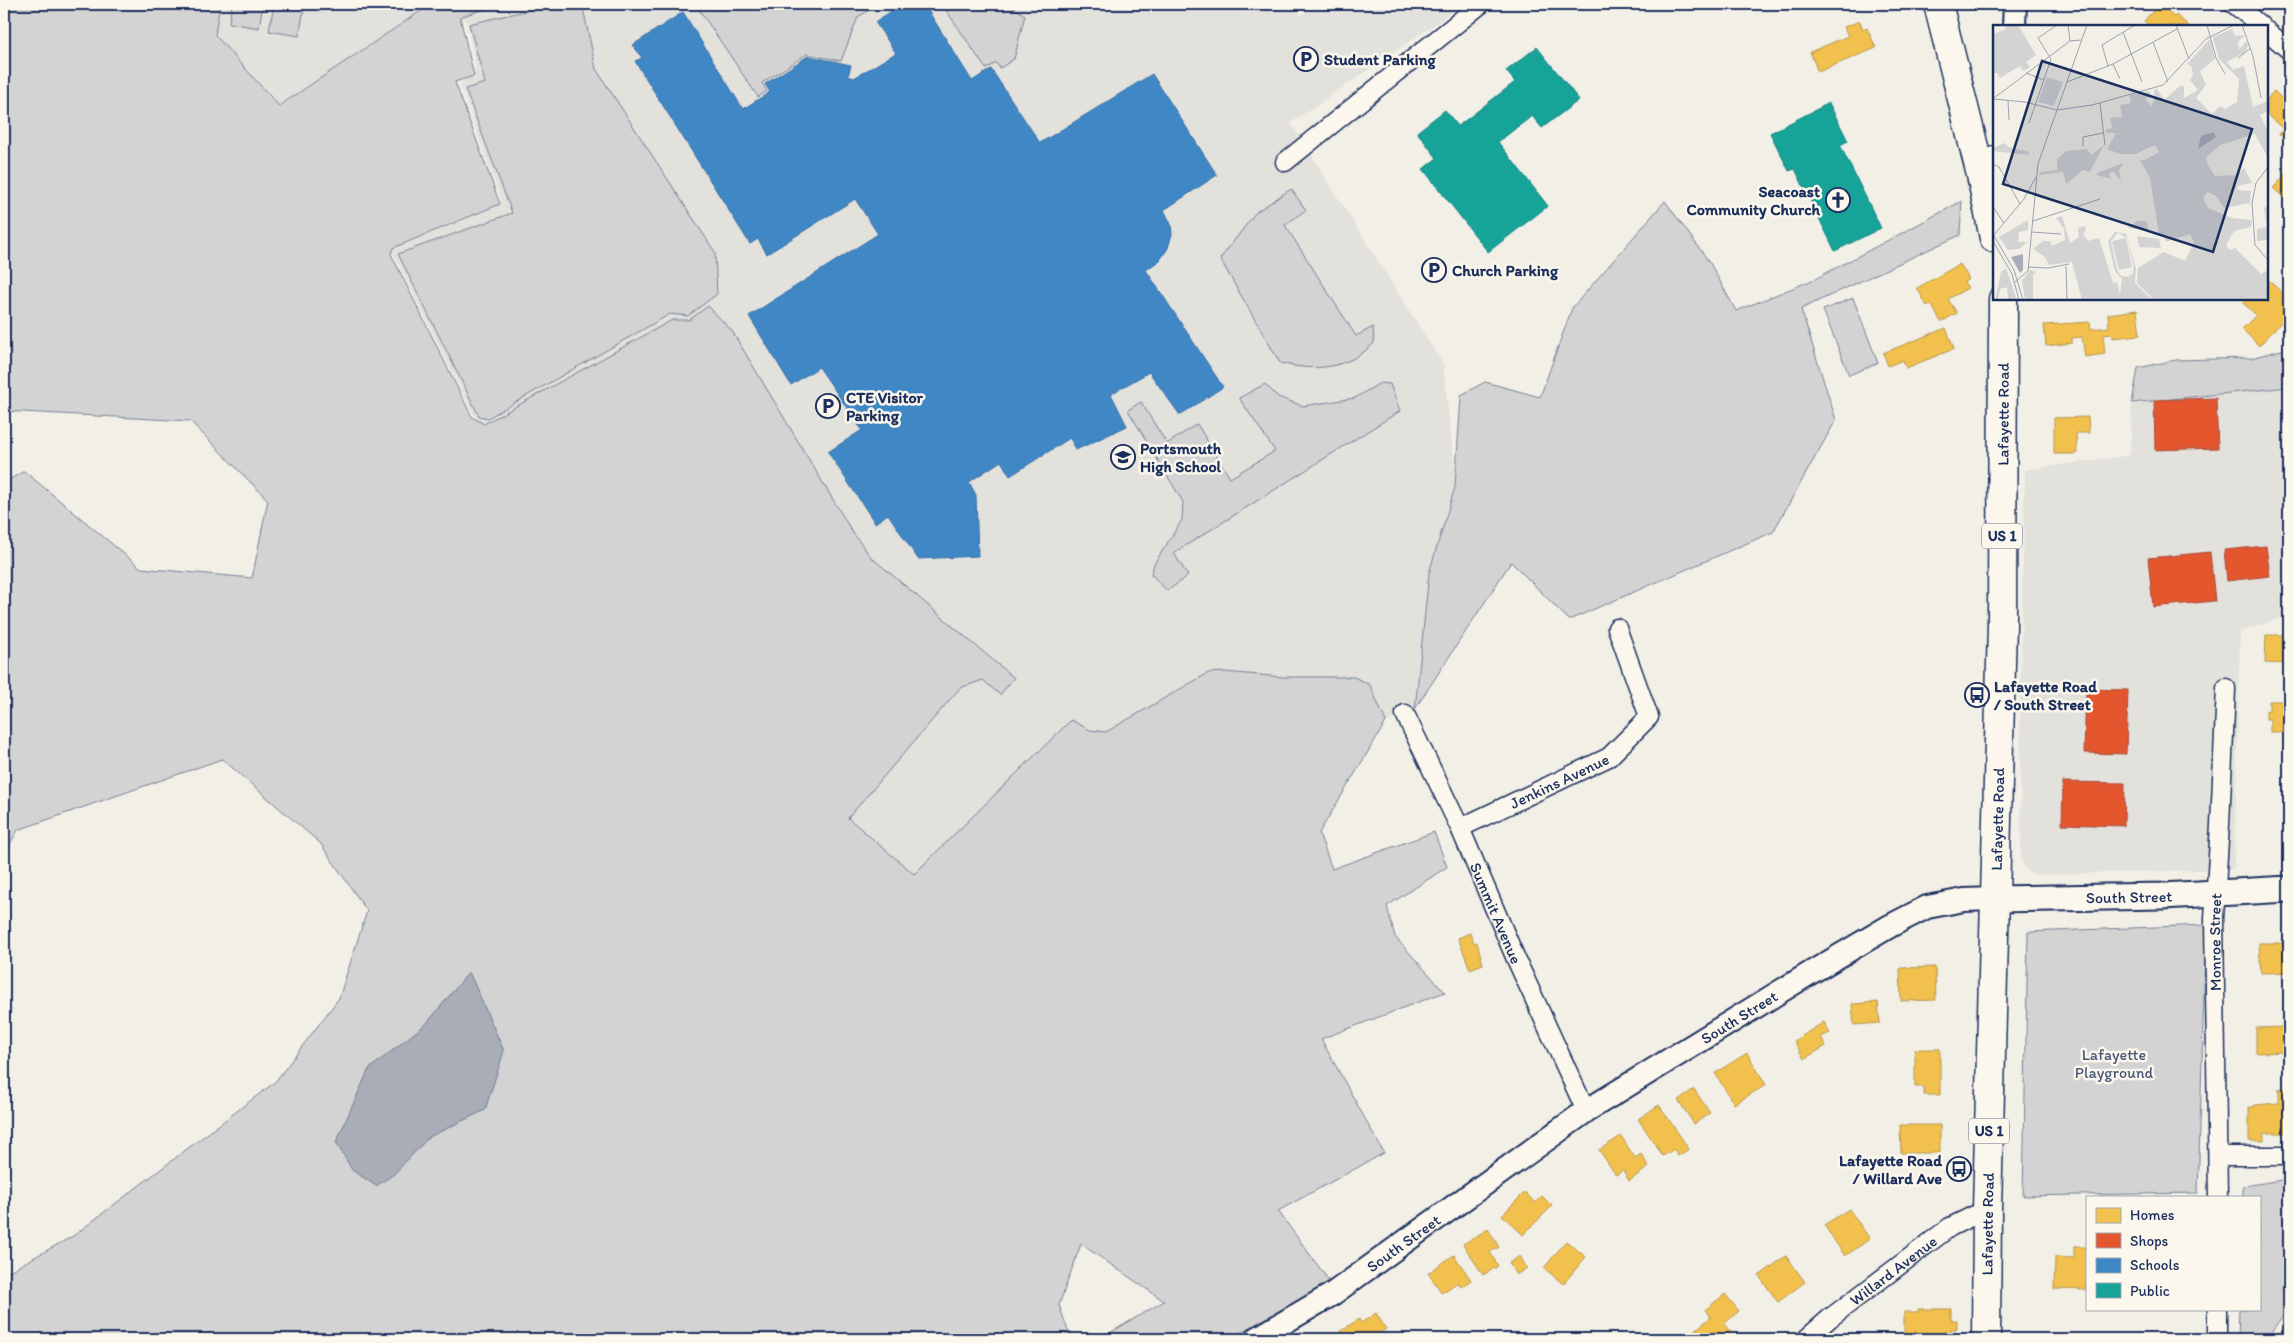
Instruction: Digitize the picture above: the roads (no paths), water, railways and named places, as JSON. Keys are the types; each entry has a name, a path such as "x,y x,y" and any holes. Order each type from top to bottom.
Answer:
{"main road":[{"path":"1938,4 1988,166 1993,226"},
{"name":"Lafayette Road","path":"1986,1339 1987,1209 2001,635 2003,300"},
{"name":"South Street","path":"1995,899 2289,889"}],"street":[{"path":"1285,162 1481,4"},
{"path":"2014,25 2015,4"},
{"path":"2234,4 2260,25"},
{"path":"2268,32 2289,50"},
{"name":"Jenkins Avenue","path":"1460,828 1609,757 1649,717 1617,628"},
{"name":"Monroe Street","path":"2218,1196 2215,893 2226,688"},
{"name":"Summit Avenue","path":"1405,714 1460,828 1516,959 1586,1111"},
{"name":"South Street","path":"1256,1339 1331,1295 1586,1111 1910,915 1927,907 1947,902 1995,899"},
{"path":"2218,1156 2289,1156"},
{"name":"Willard Avenue","path":"1806,1339 1830,1318 1950,1227 1987,1209"},
{"path":"2217,1310 2217,1339"}],"place":[{"name":"Student Parking","path":"1306,59"},
{"name":"Seacoast Community Church","path":"1838,200"},
{"name":"Church Parking","path":"1434,270"},
{"name":"CTE Visitor Parking","path":"828,406"},
{"name":"Portsmouth High School","path":"1123,457"},
{"name":"Lafayette Road / South Street","path":"1977,695"},
{"name":"Lafayette Road / Willard Ave","path":"1959,1169"}],"park label":[{"name":"Lafayette Playground","path":"2114,1063"}]}
